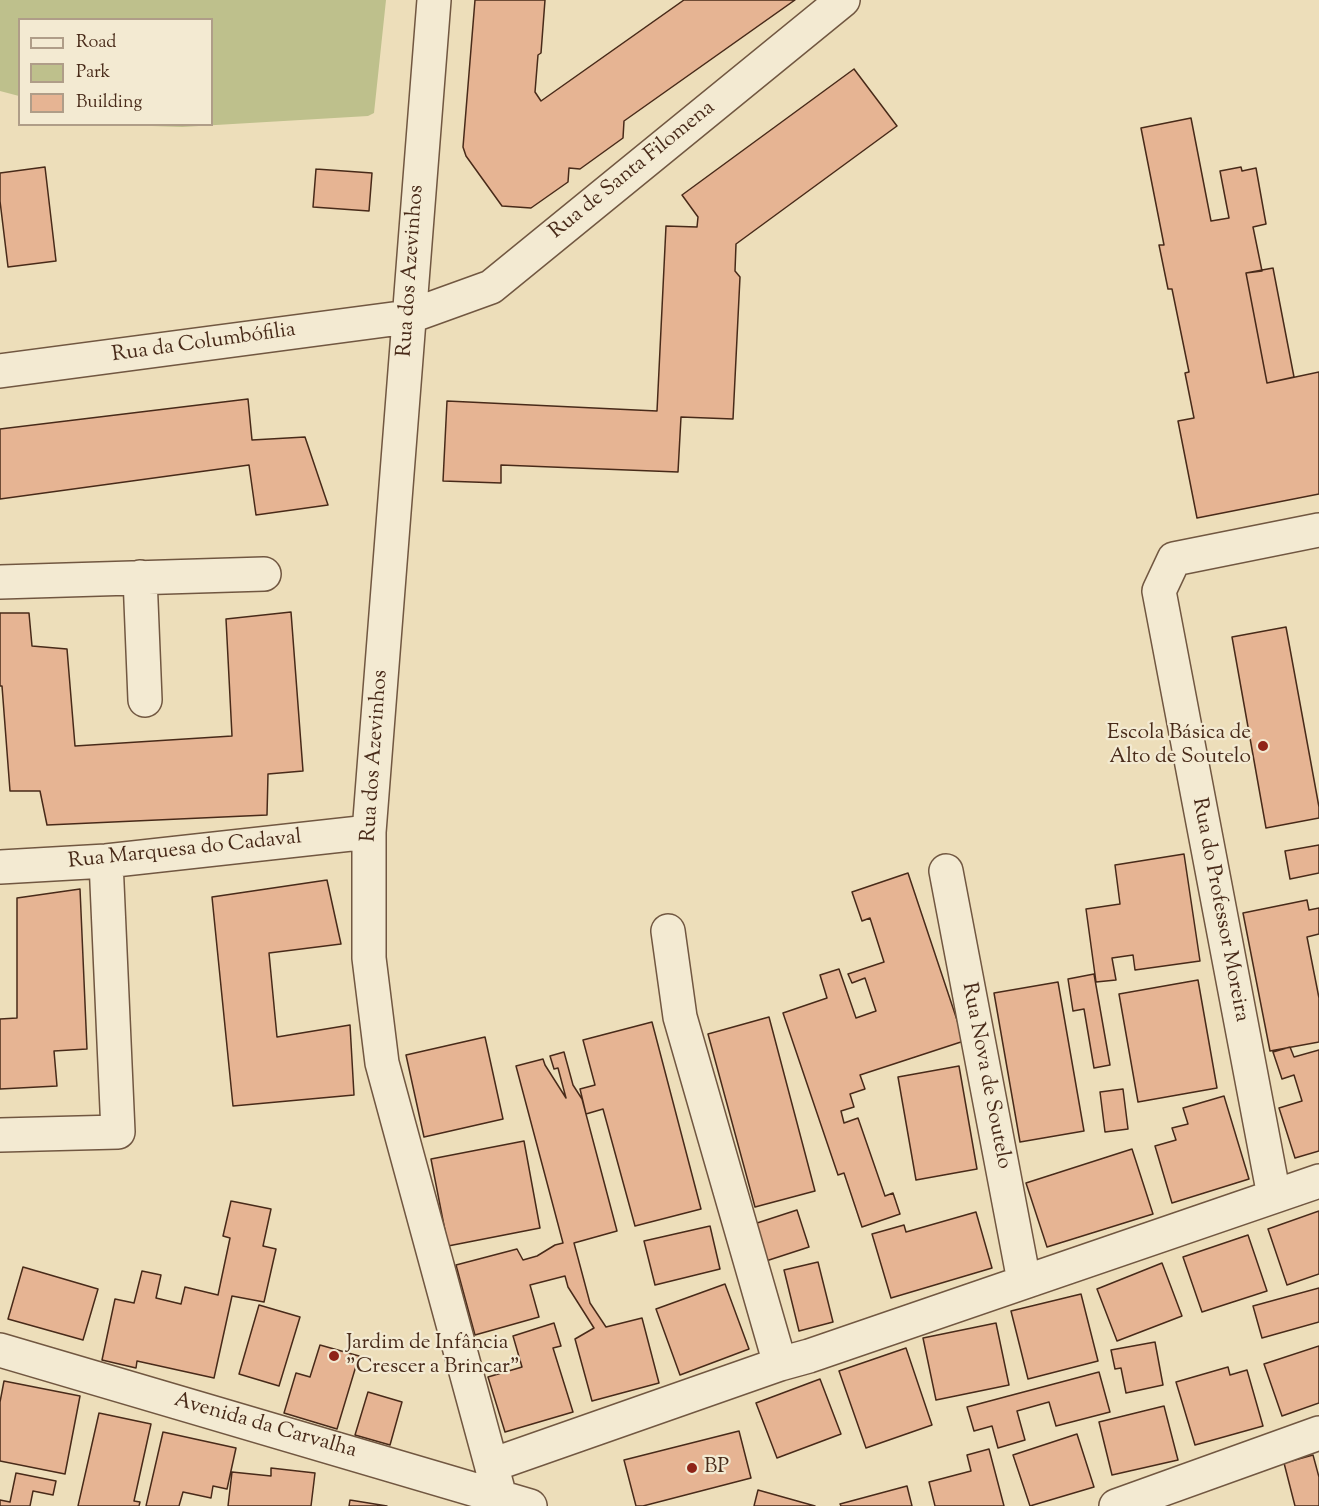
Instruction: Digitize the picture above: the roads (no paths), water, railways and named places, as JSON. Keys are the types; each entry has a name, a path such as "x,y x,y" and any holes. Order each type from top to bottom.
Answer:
{"street":[{"name":"Rua dos Azevinhos","path":"434,0 369,832 369,958 382,1063 492,1466 515,1502"},
{"name":"Rua de Santa Filomena","path":"408,317 491,287 843,0"},
{"name":"Rua da Columbófilia","path":"0,371 408,317"},
{"name":"Rua do Professor Moreira","path":"1274,1196 1159,591 1174,559 1319,530"},
{"path":"0,582 264,574"},
{"path":"140,577 146,700"},
{"name":"Rua Marquesa do Cadaval","path":"0,867 106,861 369,832"},
{"path":"0,1135 118,1132 106,861"},
{"name":"Rua Nova de Soutelo","path":"946,871 1024,1281"},
{"path":"668,931 680,1017 780,1364"},
{"path":"492,1466 780,1364 1319,1181"},
{"name":"Avenida da Carvalha","path":"0,1350 515,1502"},
{"path":"1116,1506 1319,1433"}],"place":[{"name":"Escola Básica de Alto de Soutelo","path":"1263,746"},
{"name":"Jardim de Infância \"Crescer a Brincar\"","path":"334,1356"},
{"name":"BP","path":"692,1468"}]}
